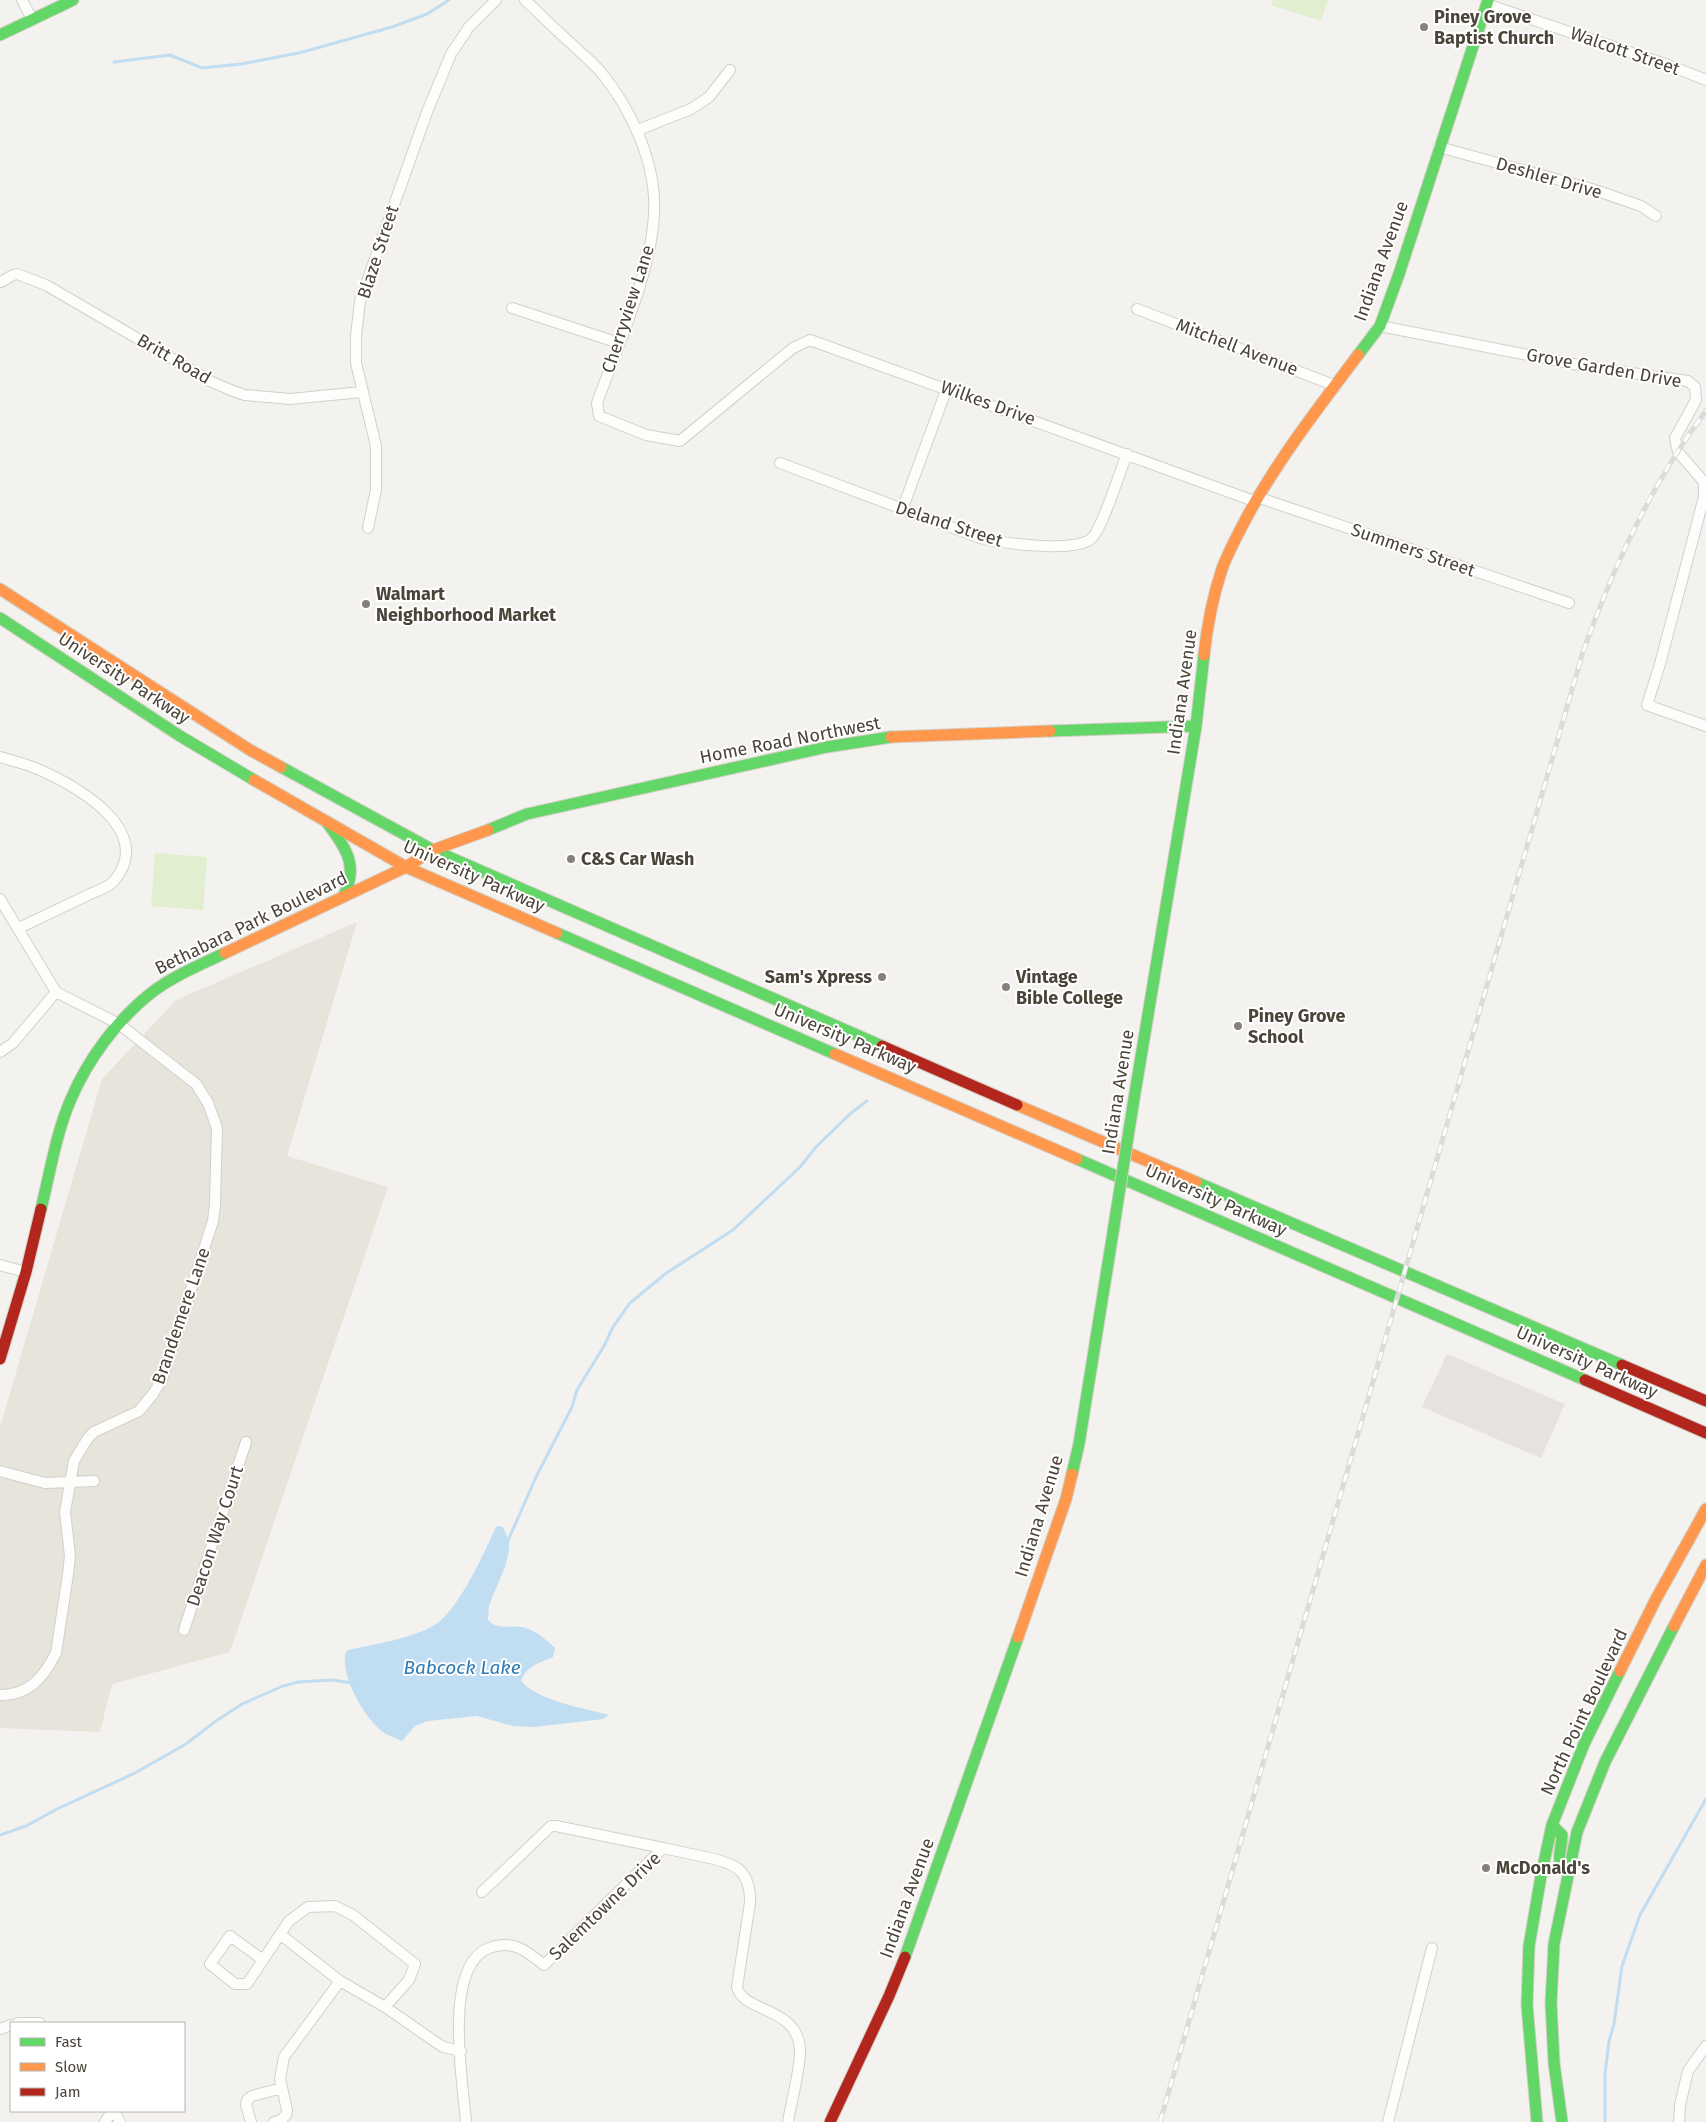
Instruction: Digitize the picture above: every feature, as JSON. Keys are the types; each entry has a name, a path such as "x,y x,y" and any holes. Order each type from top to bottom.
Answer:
{"main road":[{"path":"0,35 73,0"},
{"name":"Indiana Avenue","path":"830,2122 889,1996 907,1952 1066,1498 1079,1444 1196,726 1206,638 1217,587 1234,541 1256,499 1300,432 1380,326 1400,274 1439,147 1487,2"},
{"name":"University Parkway","path":"0,589 250,750 433,850 951,1077 1706,1401"},
{"name":"University Parkway","path":"0,618 180,736 406,866 1706,1433"},
{"name":"Home Road Northwest","path":"406,866 433,850 500,826 527,814 827,747 882,738 1196,726"},
{"path":"326,821 338,837 350,868 351,878 343,897"},
{"name":"Bethabara Park Boulevard","path":"0,1359 26,1272 58,1138 70,1100 87,1066 119,1024 151,993 179,975 406,866"},
{"name":"North Point Boulevard","path":"1539,2119 1527,2005 1529,1946 1552,1825 1566,1785 1584,1744 1648,1616 1706,1509"},
{"path":"1562,2122 1554,2064 1551,2003 1554,1944 1567,1873 1570,1826 1706,1565"},
{"path":"1566,1785 1570,1793 1564,1812 1570,1826"},
{"path":"1552,1825 1562,1835 1558,1860 1562,1869 1567,1873"}],"street":[{"path":"22,0 32,19"},
{"name":"Blaze Street","path":"368,528 376,490 376,446 356,363 356,336 360,301 427,112 451,54 469,27 496,0"},
{"name":"Cherryview Lane","path":"525,0 600,71 638,130 646,157 654,212 652,239 642,278 597,402 599,416 646,435 680,441 735,397"},
{"name":"Walcott Street","path":"1487,2 1706,80"},
{"path":"638,130 691,109 709,97 730,70"},
{"name":"Deshler Drive","path":"1439,147 1592,189 1641,206 1656,216"},
{"name":"Britt Road","path":"1,282 13,274 17,274 46,285 212,382 246,395 290,399 362,392"},
{"path":"512,308 618,343"},
{"name":"Mitchell Avenue","path":"1137,309 1336,386"},
{"name":"Grove Garden Drive","path":"1380,326 1589,367 1688,381 1695,387 1696,400 1676,438 1678,452 1704,482 1704,497 1660,664 1647,705 1706,726"},
{"name":"Wilkes Drive","path":"735,397 793,348 810,340 1256,499"},
{"path":"902,510 947,388"},
{"name":"Deland Street","path":"780,463 980,538 1006,544 1076,546 1091,539 1103,518 1127,454"},
{"name":"Summers Street","path":"1256,499 1570,603"},
{"path":"0,757 40,770 90,799 117,823 125,838 127,847 121,869 111,883 19,928"},
{"path":"0,899 56,992 13,1043 0,1052"},
{"name":"Brandemere Lane","path":"0,1695 17,1694 32,1686 42,1676 56,1653 70,1556 65,1525 74,1461 88,1438 105,1426 139,1411 162,1379 213,1222 216,1204 217,1128 208,1103 191,1080 119,1024 56,992"},
{"path":"0,1265 26,1272"},
{"name":"Deacon Way Court","path":"184,1630 246,1442"},
{"path":"0,1471 45,1483 94,1481"},
{"path":"482,1892 551,1826 663,1848"},
{"name":"Salemtowne Drive","path":"466,2122 458,2012 467,1970 478,1954 496,1945 506,1944 526,1950 544,1965 663,1848 731,1863 743,1873 748,1881 750,1903 737,1987 744,1999 783,2018 796,2034 800,2051 788,2122"},
{"path":"264,1960 230,1936 210,1964 235,1984 247,1984 264,1960 290,1921 308,1907 335,1906 353,1915 415,1964 409,1980 386,2007"},
{"path":"281,1935 340,1980 386,2007 443,2047 461,2051"},
{"path":"1388,2122 1432,1948"},
{"path":"274,2122 281,2120 286,2115 287,2110 280,2080 284,2057 340,1980"},
{"path":"1679,2122 1680,2105 1688,2071 1706,2046"},
{"path":"251,2122 246,2105 247,2100 252,2096 282,2088"}],"shaded area":[{"path":"357,922 287,1156 388,1187 230,1652 112,1684 100,1732 0,1728 0,1427 102,1079 176,1000"},
{"path":"1447,1354 1565,1404 1541,1458 1422,1407"}],"green space":[{"path":"1273,0 1328,0 1321,21 1271,5"},
{"path":"155,853 207,857 203,910 151,906"}],"water":[{"name":"Babcock Lake","path":"496,1527 503,1527 509,1541 509,1551 505,1567 489,1605 488,1620 496,1625 521,1627 530,1630 542,1636 555,1648 553,1657 530,1668 521,1681 538,1694 550,1699 609,1715 603,1719 534,1727 513,1726 477,1716 428,1721 415,1726 402,1741 384,1733 369,1718 356,1697 347,1674 345,1654 348,1650 417,1633 436,1624 445,1617 462,1594"}],"waterway":[{"path":"114,62 170,55 202,68 241,64 299,53 392,27 427,14 449,0"},
{"path":"507,1543 536,1477 572,1407 577,1390 604,1346 613,1327 630,1303 665,1274 733,1230 800,1167 816,1147 850,1114 867,1101"},
{"path":"0,1835 26,1826 57,1809 135,1773 186,1744 242,1704 283,1686 298,1682 331,1680 353,1683"},
{"path":"1605,2122 1605,2074 1622,1966 1640,1915 1706,1799"}],"railway":[{"path":"1160,2122 1582,655 1606,591 1635,528 1668,468 1706,411"}],"traffic: fast":[{"path":"0,35 73,0"},
{"path":"1358,355 1380,326 1399,274 1488,0"},
{"path":"0,618 180,736 254,780"},
{"path":"1133,1105 1196,726 1204,655"},
{"path":"1050,731 1196,726"},
{"path":"488,830 527,814 827,747 891,737"},
{"path":"281,767 433,850 882,1046"},
{"path":"328,824 341,842 349,859 350,876 343,897"},
{"path":"557,933 835,1054"},
{"path":"41,1209 57,1139 66,1112 86,1069 105,1041 127,1015 159,987 196,966 225,953"},
{"path":"1114,1226 1133,1105"},
{"path":"1077,1159 1585,1380"},
{"path":"1196,1182 1622,1365"},
{"path":"1072,1474 1079,1444 1114,1226"},
{"path":"1562,2122 1554,2063 1551,2003 1554,1944 1577,1832 1605,1762 1674,1626"},
{"path":"905,1957 1018,1637"},
{"path":"1537,2122 1527,2005 1529,1946 1541,1876 1552,1825 1584,1744 1620,1671"},
{"path":"1552,1825 1562,1835 1560,1860 1563,1869 1567,1873"}],"traffic: slow":[{"path":"1204,655 1219,579 1238,535 1260,494 1286,453 1358,355"},
{"path":"0,589 250,750 281,767"},
{"path":"891,737 1050,731"},
{"path":"254,780 406,867 557,933"},
{"path":"225,953 406,867 433,850 488,830"},
{"path":"835,1054 1077,1159"},
{"path":"1017,1105 1196,1182"},
{"path":"1018,1637 1066,1499 1072,1474"},
{"path":"1620,1671 1656,1599 1706,1509"},
{"path":"1674,1626 1706,1565"}],"traffic: jam":[{"path":"882,1046 1017,1105"},
{"path":"0,1359 26,1272 41,1209"},
{"path":"1622,1365 1706,1401"},
{"path":"1585,1380 1706,1433"},
{"path":"830,2122 889,1996 905,1957"}],"place":[{"name":"Piney Grove Baptist Church","path":"1424,27"},
{"name":"Walmart Neighborhood Market","path":"366,604"},
{"name":"C&S Car Wash","path":"571,859"},
{"name":"Sam's Xpress","path":"882,977"},
{"name":"Vintage Bible College","path":"1006,987"},
{"name":"Piney Grove School","path":"1238,1026"},
{"name":"McDonald's","path":"1486,1868"}]}
